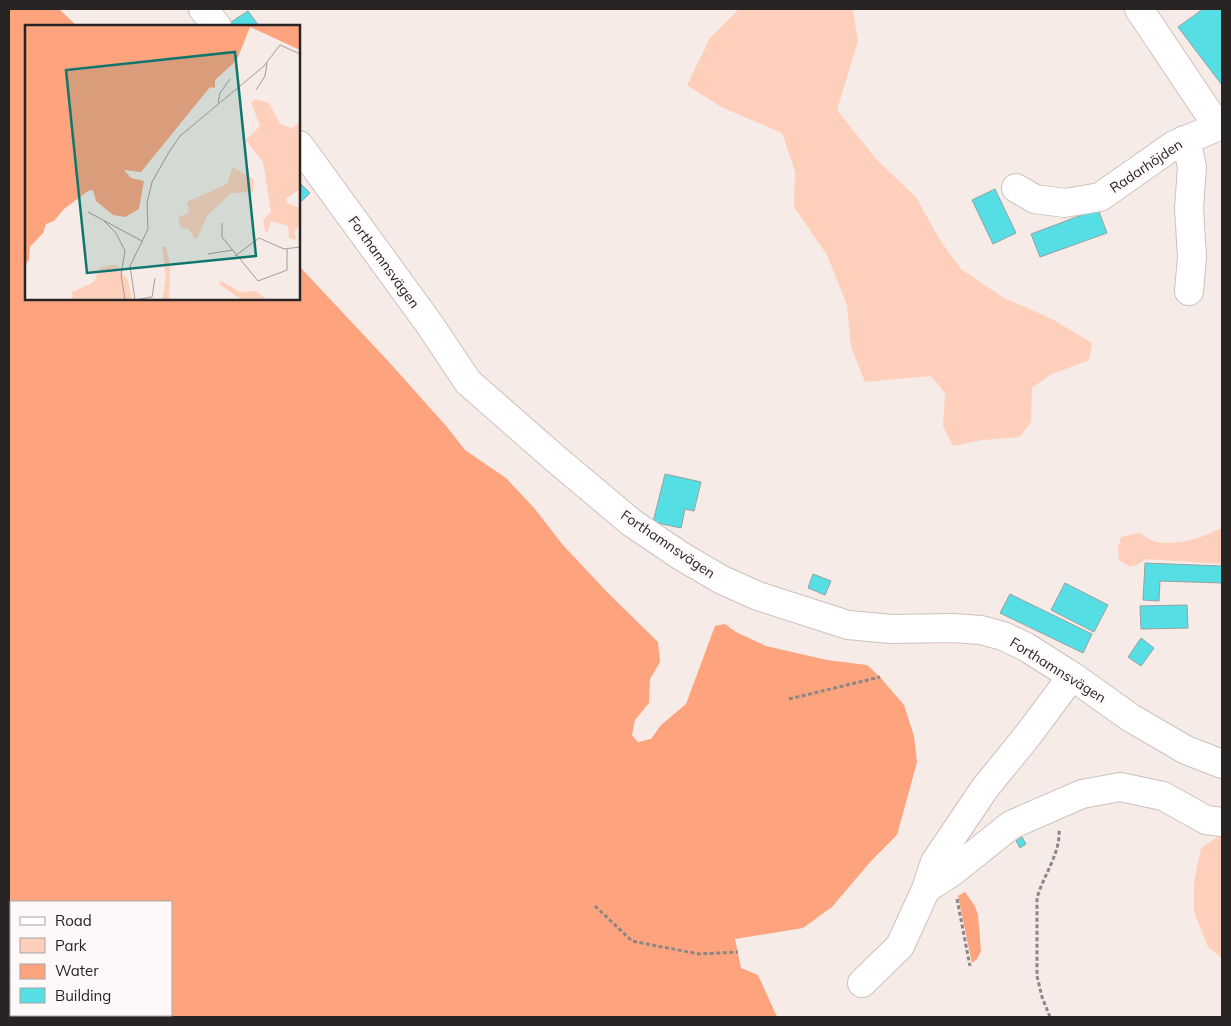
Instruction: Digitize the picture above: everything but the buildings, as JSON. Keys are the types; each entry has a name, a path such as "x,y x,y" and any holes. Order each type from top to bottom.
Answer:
{"lane":[{"path":"203,9 216,25"},
{"name":"Radarhöjden","path":"1016,188 1035,199 1065,203 1100,197 1145,164 1184,140 1220,126 1138,9"},
{"path":"1184,140 1192,167 1189,208 1192,257 1189,291"},
{"name":"Forthamnsvägen","path":"300,146 430,325 468,382 632,523 673,551 722,580 758,596 848,625 891,630 953,628 981,630 1003,636 1072,676 1147,727 1186,750 1222,764"},
{"path":"862,983 900,946 926,889 935,862 984,788 1028,735 1072,676"},
{"path":"926,889 952,872 1011,825 1082,794 1120,787 1163,796 1206,820 1222,822"}],"path":[{"path":"789,699 880,677"},
{"path":"1050,1017 1042,997 1038,976 1037,898 1049,870 1060,836 1054,806"},
{"path":"956,890 970,966"},
{"path":"596,906 632,941 700,954 738,952"}],"green space":[{"path":"739,9 853,9 858,41 837,110 877,160 916,197 940,240 961,269 1004,298 1052,319 1092,343 1089,360 1050,375 1032,388 1031,422 1020,437 983,440 953,446 943,426 945,393 931,376 865,382 851,347 847,305 827,255 794,207 795,171 782,133 721,107 687,85 710,38"},
{"path":"1222,528 1222,564 1146,559 1130,567 1119,560 1118,548 1121,537 1139,533 1153,541 1171,543 1197,538"},
{"path":"1222,834 1222,958 1208,947 1194,912 1194,882 1201,848"}],"water":[{"path":"9,9 59,9 76,25 25,25 25,300 300,300 300,267 389,362 465,450 506,478 535,509 562,544 658,642 660,662 650,679 649,703 635,720 632,735 638,742 651,739 661,725 686,704 715,626 725,624 736,632 766,646 827,660 867,665 904,705 914,736 917,762 897,835 871,861 832,907 803,928 735,939 741,968 758,975 777,1017 9,1017"},
{"path":"965,892 975,906 978,915 981,951 977,959 972,963 958,896"}]}
